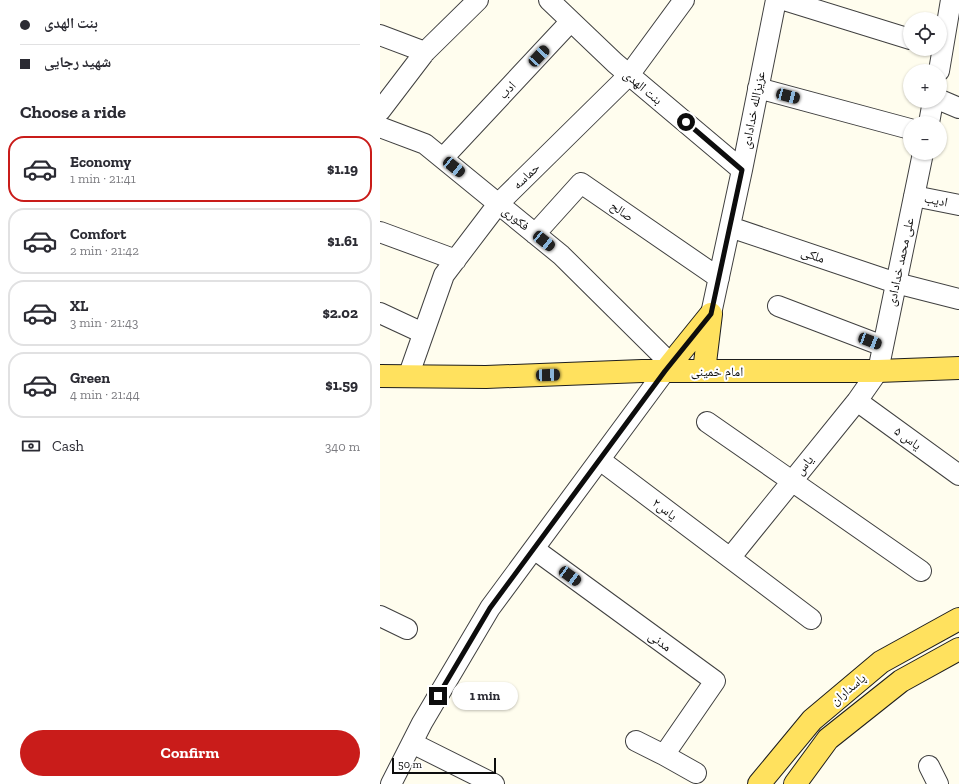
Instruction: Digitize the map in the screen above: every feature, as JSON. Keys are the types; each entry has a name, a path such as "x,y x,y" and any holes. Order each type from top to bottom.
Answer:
{"main road":[{"path":"668,368 711,314"},
{"path":"704,371 711,314"},
{"name":"امام خمینی","path":"380,376 486,377 668,368 704,371 959,368"},
{"name":"پاسداران","path":"759,784 812,720 880,662 959,619"},
{"name":"پاسداران","path":"795,784 828,739 900,681 959,649"}],"street":[{"path":"380,111 425,52 478,0"},
{"name":"بنت الهدی","path":"549,0 629,75 742,170"},
{"name":"حماسه","path":"408,377 444,276 498,204 629,75 684,0"},
{"name":"عزیزالله خدادادی","path":"711,314 776,0"},
{"path":"784,0 903,37"},
{"path":"947,32 953,12"},
{"name":"ادب","path":"443,158 571,21"},
{"path":"380,35 425,52"},
{"path":"758,88 903,126"},
{"path":"947,103 959,108"},
{"name":"فکوری","path":"380,127 425,144 561,255 668,368"},
{"name":"علی محمد خدادادی","path":"878,370 922,160"},
{"name":"صالح","path":"535,234 581,183 718,278"},
{"name":"ادیب","path":"914,196 959,204"},
{"name":"ملکی","path":"730,227 896,283 959,299"},
{"path":"380,232 456,260"},
{"path":"778,306 883,346"},
{"path":"380,313 423,333"},
{"path":"391,784 422,723 490,608 668,368"},
{"name":"یاس","path":"730,558 857,401 878,370"},
{"name":"یاس ۵","path":"857,401 959,475"},
{"path":"707,422 921,571"},
{"name":"یاس۲","path":"600,460 812,619"},
{"name":"مدنی","path":"534,549 715,681 664,755"},
{"path":"380,616 407,629"},
{"path":"636,741 696,773"},
{"path":"412,743 494,784"},
{"path":"929,766 938,784"}],"route":[{"path":"438,696 490,608 665,371 711,314 742,170 686,122"}]}
